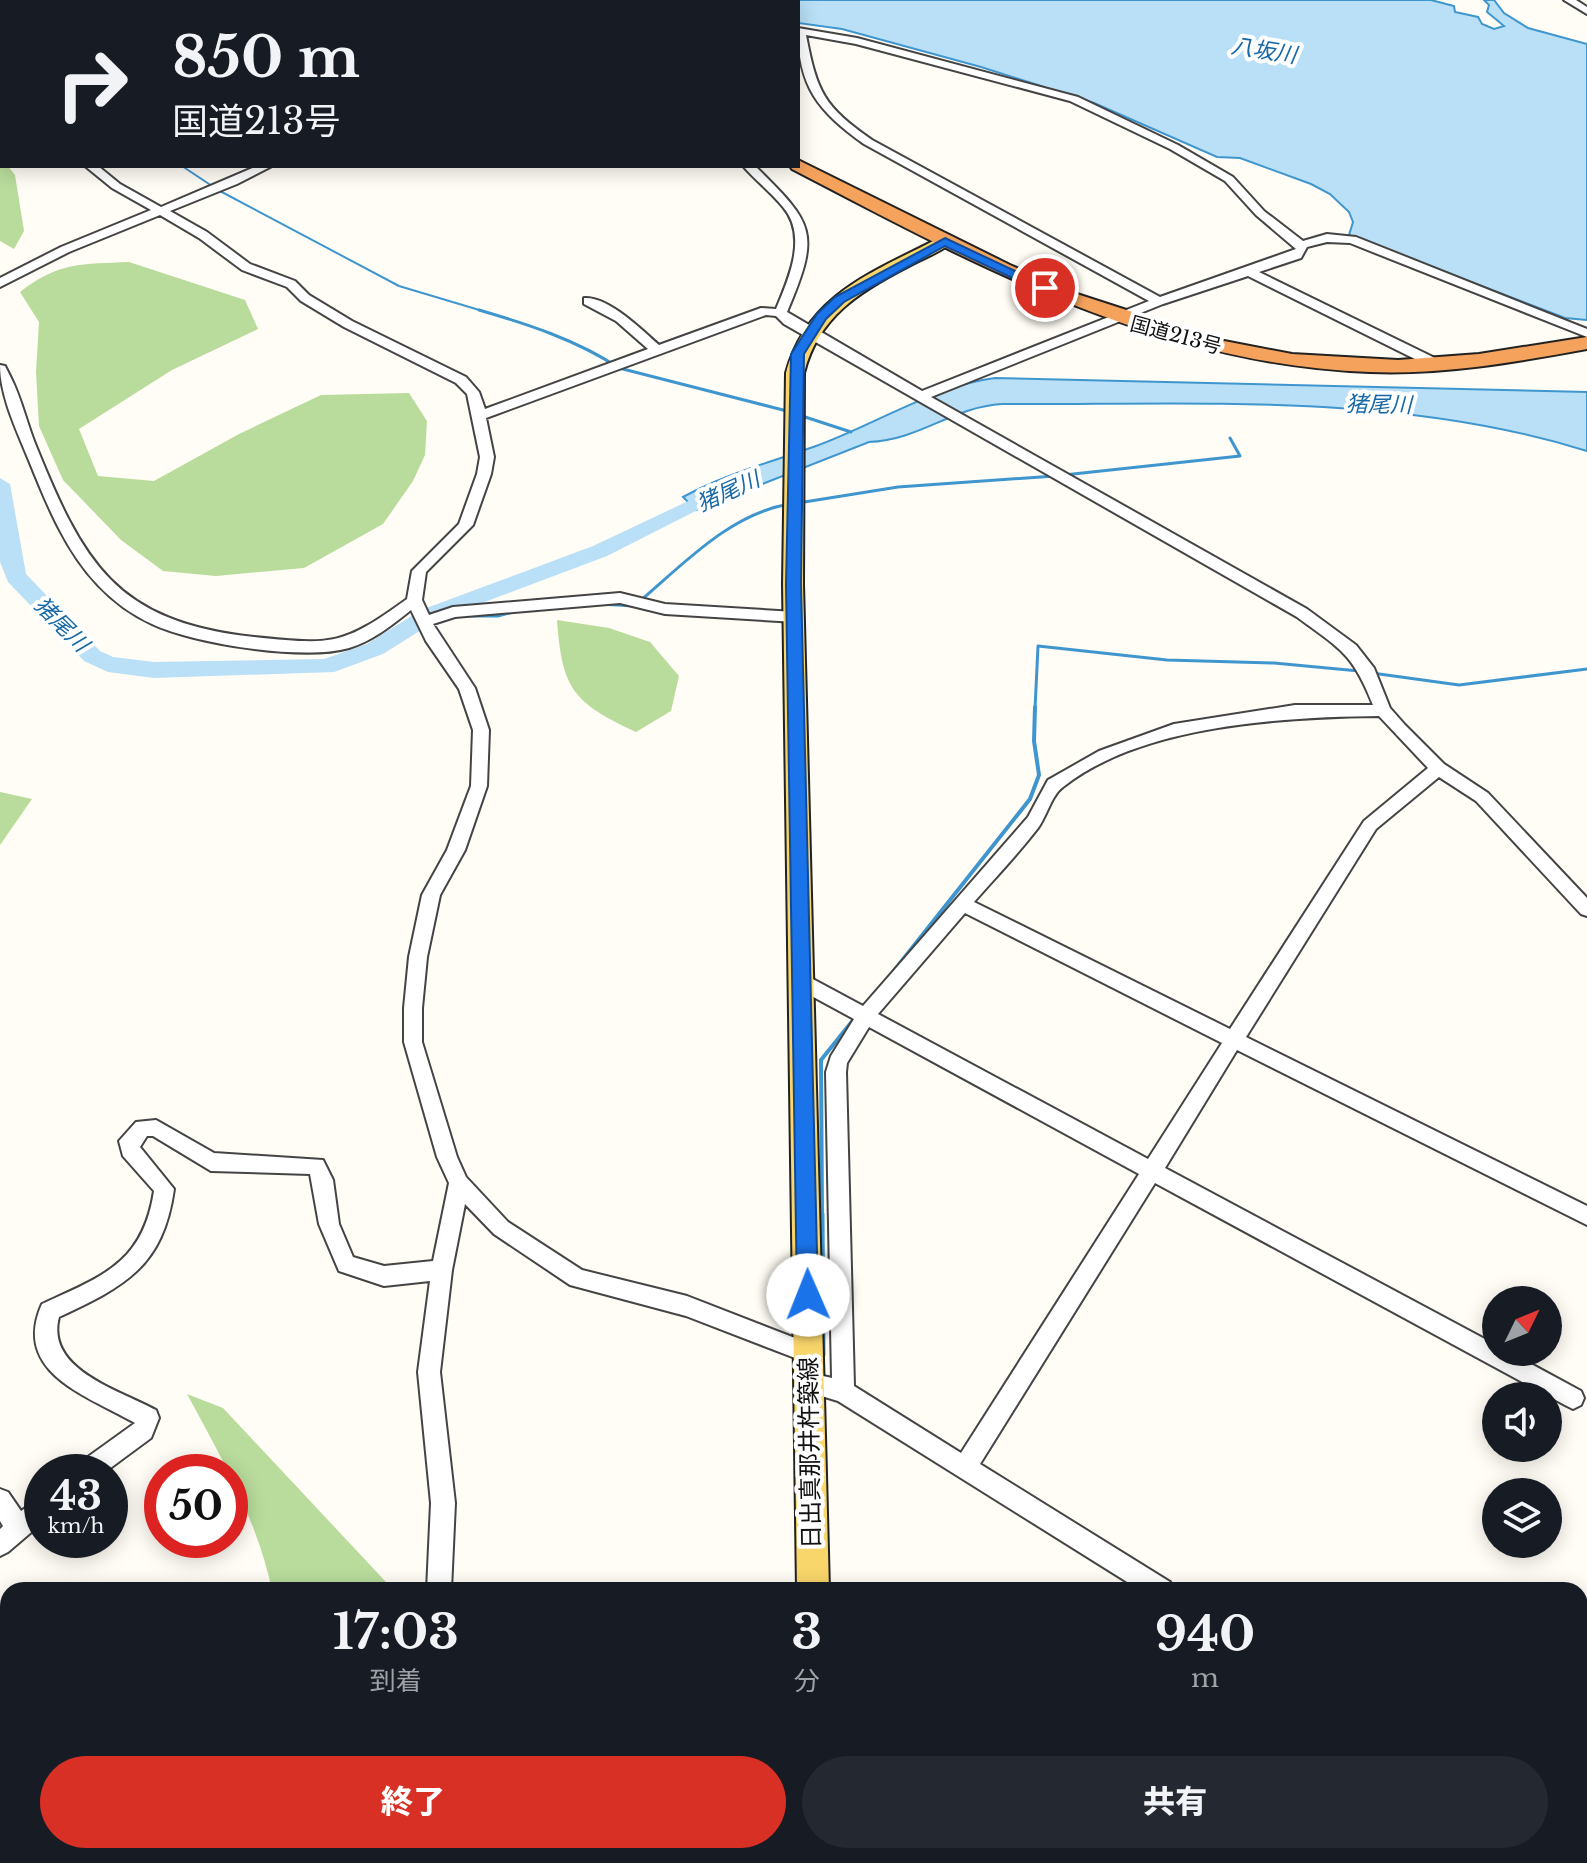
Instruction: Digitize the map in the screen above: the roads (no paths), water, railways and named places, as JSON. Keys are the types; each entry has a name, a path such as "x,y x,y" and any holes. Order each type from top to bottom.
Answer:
{"highway":[{"name":"国道213号","path":"800,166 945,241 1118,319 1208,345 1291,359 1367,366 1508,357 1587,343"}],"main road":[{"name":"日出真那井杵築線","path":"813,1582 793,511 797,354 809,332 839,300 945,241"}],"street":[{"path":"1569,0 1587,11"},
{"path":"800,31 901,52 1074,99 1174,147 1229,179 1260,213 1301,245"},
{"path":"800,35 812,88 831,117 868,142 1159,301"},
{"path":"94,168 116,186 203,235 246,267 291,284 305,298 348,324 461,380 475,395 481,415 487,464 469,505 466,525 419,571 418,612 467,688 481,730 479,786 466,828 431,895 418,957 413,1008 413,1042 432,1115 459,1183 501,1228 577,1278 687,1306 808,1353"},
{"path":"0,283 85,239 226,185 262,168"},
{"path":"751,168 799,222 802,238 780,313"},
{"path":"1301,245 1327,238 1352,240 1587,333"},
{"path":"922,396 1159,301 1297,255 1301,245"},
{"path":"1250,272 1436,364"},
{"path":"588,301 620,318 658,351"},
{"path":"481,415 765,311 780,313 1302,613 1351,649 1368,673 1383,710 1438,768 1482,797 1587,909"},
{"path":"0,369 12,391 27,439 75,542 108,591 130,609 153,620 221,639 323,647 358,639 418,612 453,612 620,598 665,609 795,617"},
{"path":"843,1392 836,1072 858,1011 964,905 1034,821 1054,784 1105,755 1184,727 1295,711 1383,710"},
{"path":"966,1466 1370,825 1438,768"},
{"path":"964,905 1587,1216"},
{"path":"802,982 1573,1398"},
{"path":"110,1454 143,1430 148,1418 64,1372 47,1347 45,1320 50,1311 129,1271 149,1247 162,1213 164,1189 130,1150 129,1141 143,1128 156,1128 211,1162 316,1166 323,1180 329,1224 346,1264 384,1276 442,1270"},
{"path":"439,1582 443,1503 429,1372 442,1270 459,1183"},
{"path":"810,1383 843,1392 1149,1582"},
{"path":"0,1500 18,1528"},
{"path":"0,1544 24,1523"}],"water":[{"name":"八坂川","path":"800,0 1431,0 1454,6 1455,12 1478,17 1482,24 1494,29 1504,26 1487,12 1489,5 1484,0 1494,0 1504,13 1528,28 1587,44 1587,320 1565,318 1349,235 1353,222 1349,212 1330,194 1311,184 1240,158 1217,157 1094,103 981,67 842,29 800,23"},
{"path":"995,378 1587,392 1587,451 1516,432 1371,410 1223,404 1002,404 967,411 904,436 869,442 696,510 683,497 732,475 837,438 927,397"}],"waterway":[{"path":"185,168 218,190 399,286 486,312"},
{"path":"479,310 569,341 619,368 791,412"},
{"path":"799,415 851,432"},
{"path":"1064,475 1240,456 1230,438"},
{"path":"798,503 898,487 1055,476"},
{"name":"猪尾川","path":"0,484 10,560 16,577 92,656 108,664 154,670 326,667 375,649 429,615 600,551 725,491"},
{"path":"600,604 634,606 687,559 725,531 766,510 789,504"},
{"path":"459,616 498,616 513,612"},
{"path":"1035,709 1038,646 1167,660 1274,663 1359,671"},
{"path":"1372,673 1459,685 1587,669"},
{"path":"893,972 1030,799 1039,775 1034,741 1035,707"},
{"path":"822,1216 821,1060 854,1019"},
{"path":"822,1214 823,1355"}]}
